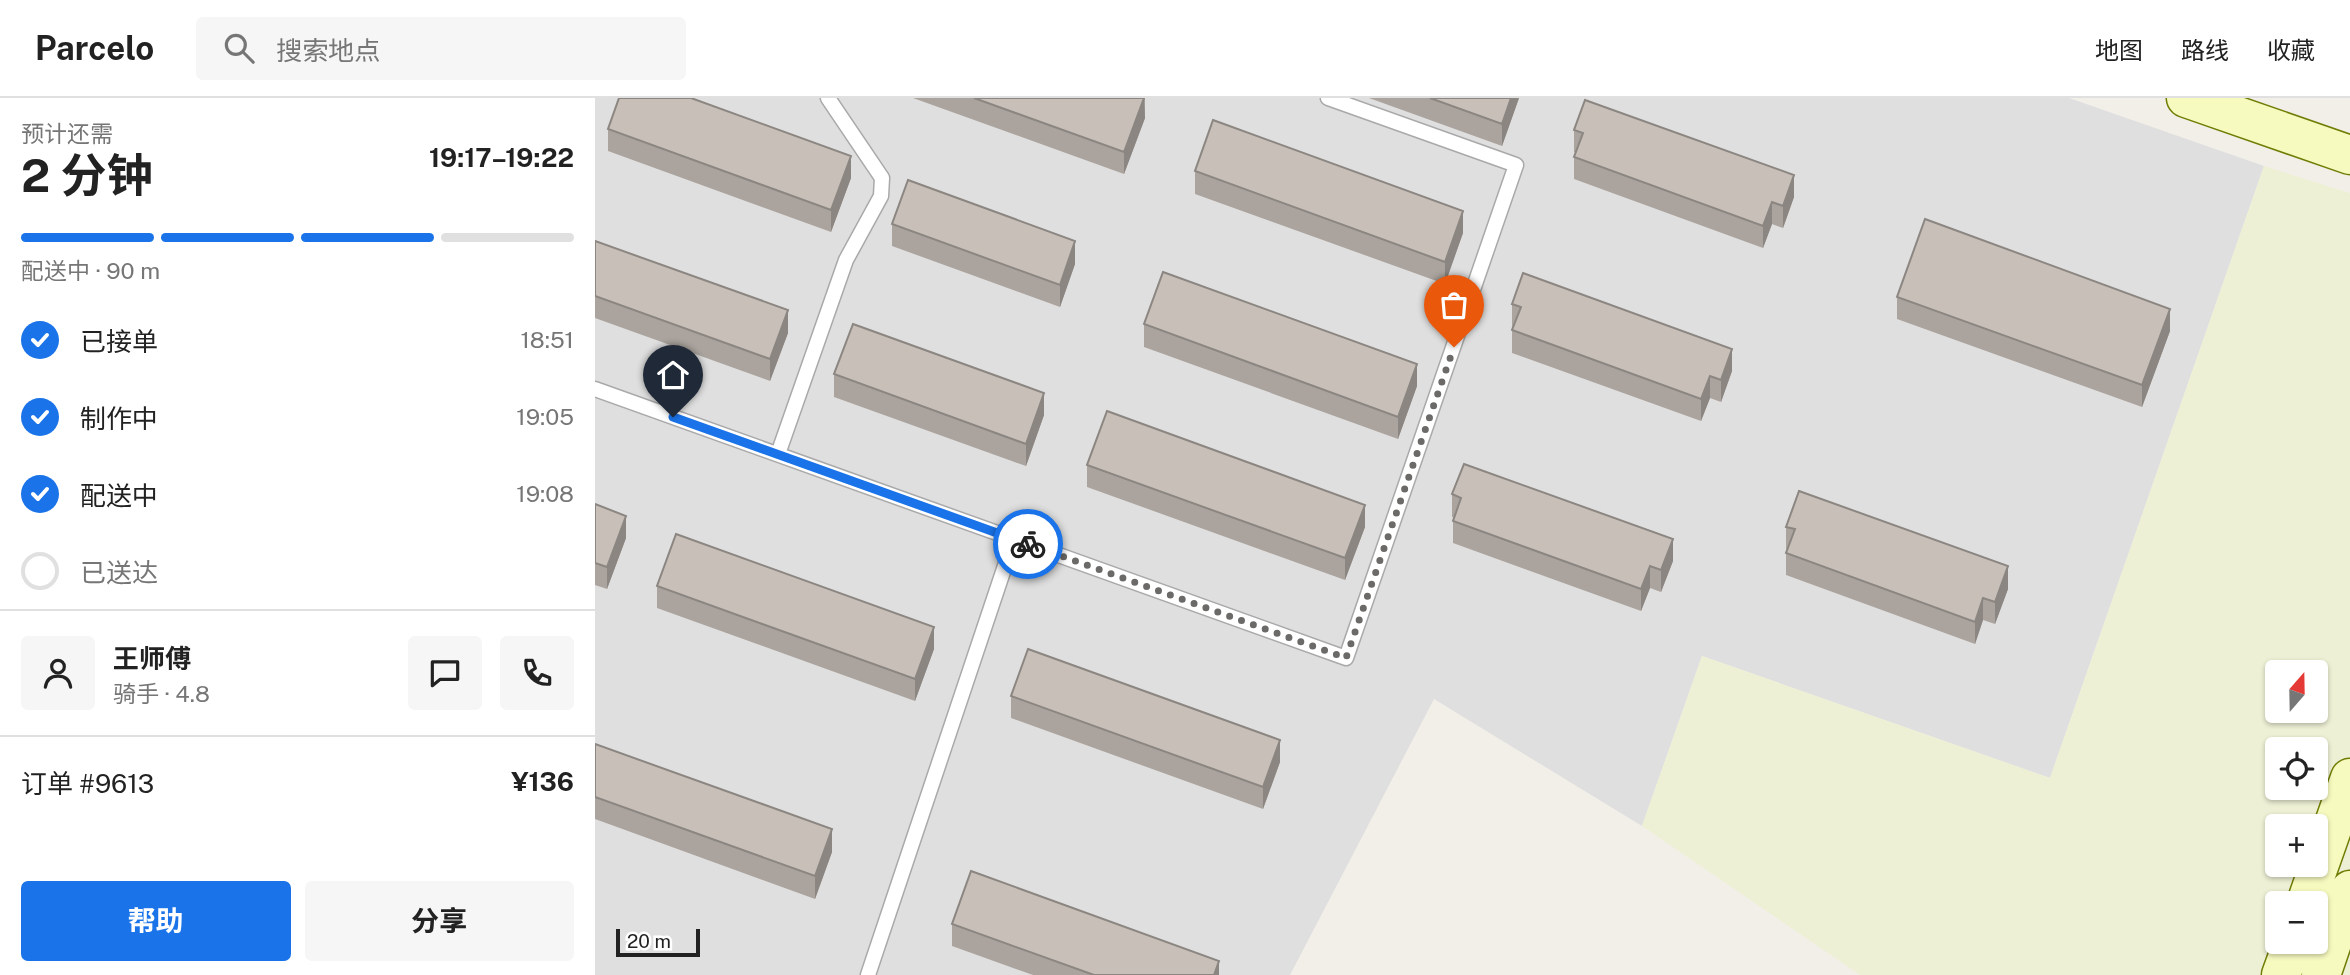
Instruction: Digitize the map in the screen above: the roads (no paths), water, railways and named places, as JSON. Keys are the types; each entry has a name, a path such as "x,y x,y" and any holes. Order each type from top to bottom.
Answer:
{"street":[{"path":"2186,98 2350,155"},
{"path":"2310,891 2350,778"},
{"path":"2321,975 2350,890"},
{"path":"2281,975 2289,954"}],"lane":[{"path":"778,454 846,260 881,196 882,178 828,98"},
{"path":"595,389 1346,658 1516,165 1328,98"},
{"path":"868,975 1014,539"}]}
